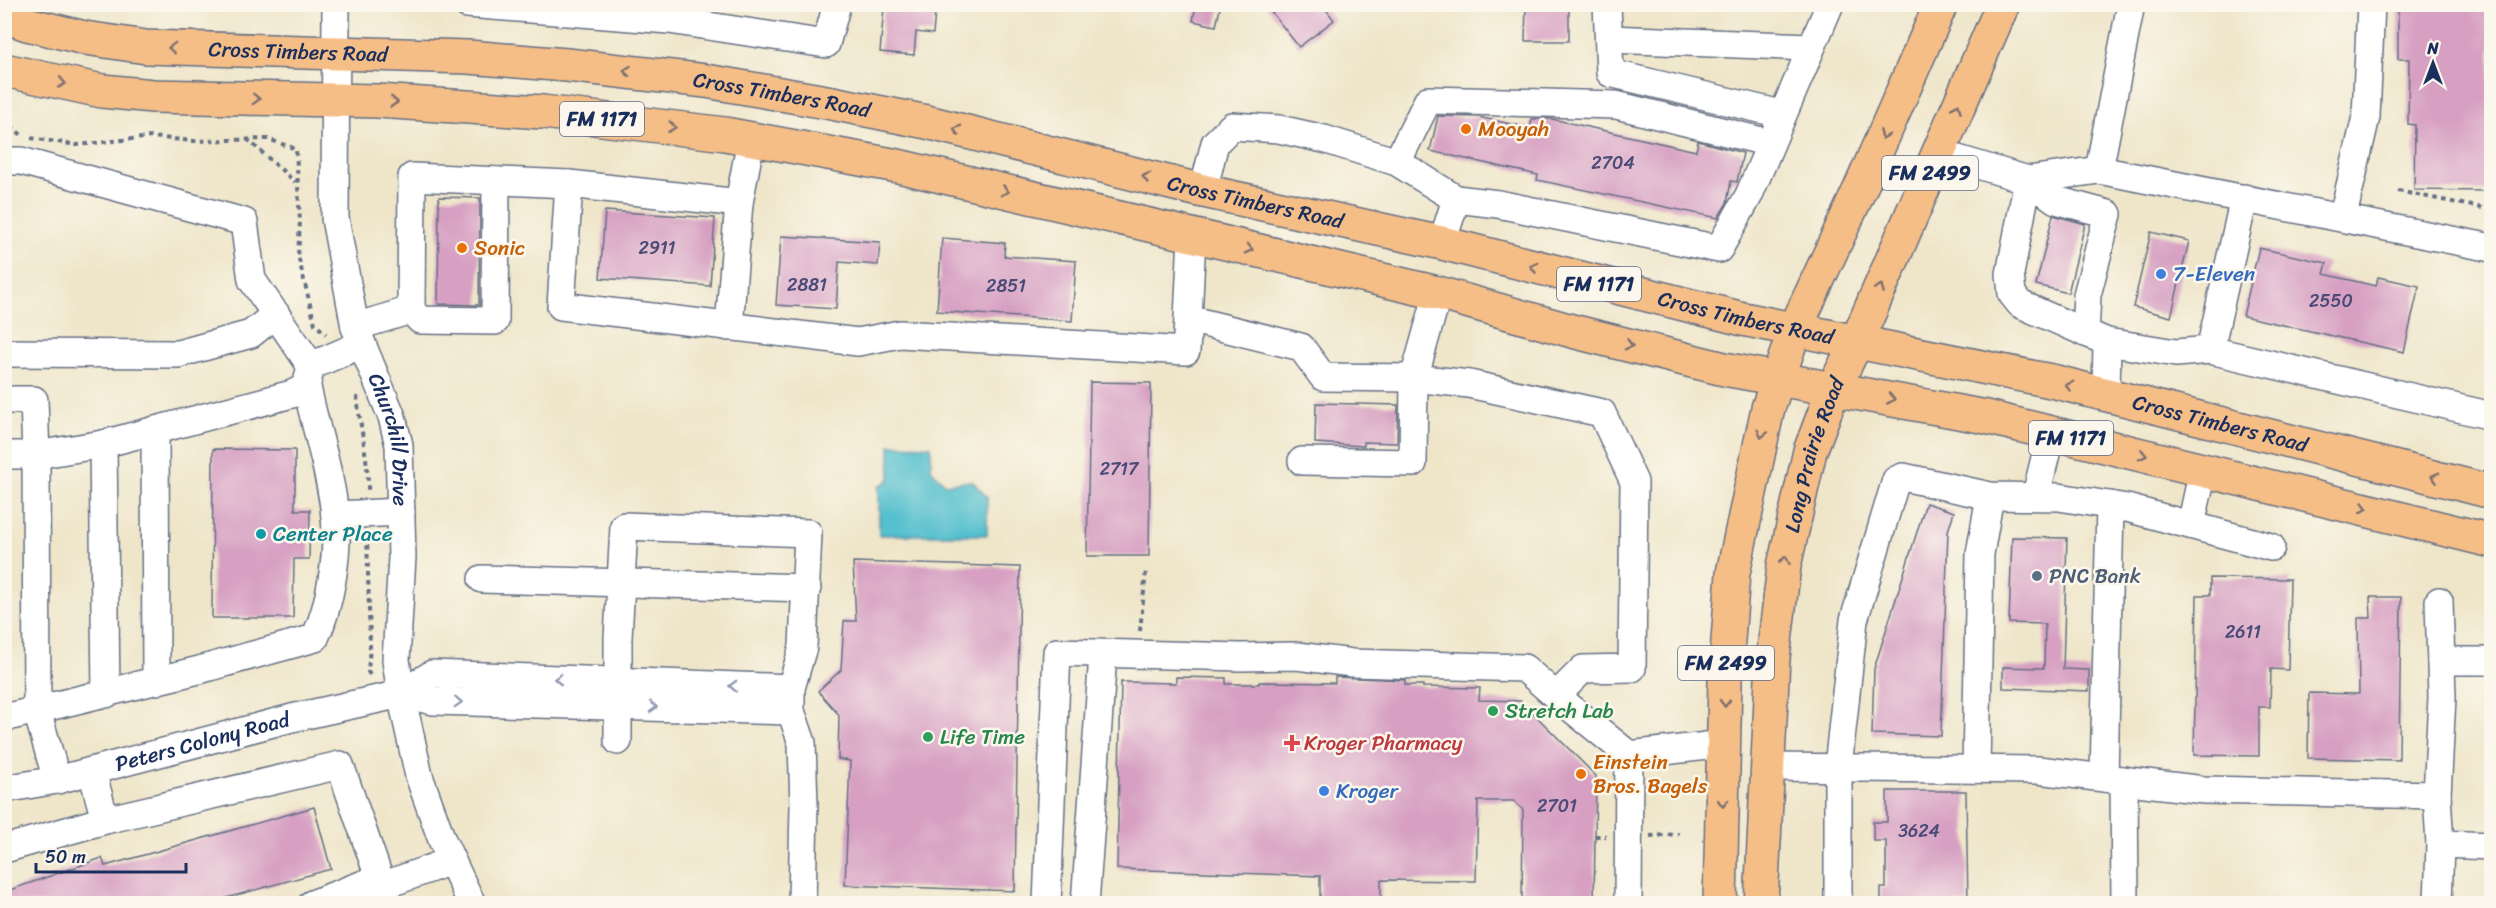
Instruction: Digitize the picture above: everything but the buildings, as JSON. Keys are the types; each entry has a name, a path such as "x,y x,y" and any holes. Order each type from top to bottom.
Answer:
{"main road":[{"name":"FM 2499","path":"1720,903 1725,681 1733,573 1756,460 1778,378 1795,329 1846,220 1941,4"},
{"name":"Long Prairie Road","path":"1761,903 1773,658 1784,566 1810,451 1833,388 1857,341 2003,4"},
{"name":"Cross Timbers Road","path":"4,16 85,38 146,47 468,57 567,65 741,87 927,122 1203,191 1442,243 1631,292 2106,395 2492,492"},
{"name":"FM 1171","path":"4,70 102,90 153,96 335,101 532,111 725,134 898,166 1438,293 1572,331 1725,369 1986,417 2492,541"},
{"path":"1192,236 1203,191"},
{"path":"1725,744 1742,758 1752,793 1762,850"}],"street":[{"name":"Churchill Drive","path":"336,4 334,218 352,341 392,417 399,445 402,557 396,660 401,694 419,776 451,861 472,903"},
{"path":"467,4 669,20 826,44 837,4"},
{"path":"1607,4 1610,73 1781,114"},
{"path":"1203,191 1215,143 1232,126 1279,129 1324,139 1397,162 1456,199 1498,204 1719,249 1749,195 1781,114 1830,4"},
{"path":"2099,170 2131,4"},
{"path":"2343,216 2366,117 2371,4"},
{"path":"1609,39 1811,47"},
{"path":"1397,162 1428,100 1616,105 1770,143"},
{"path":"729,327 739,203 751,139"},
{"path":"1938,153 2028,180 2056,200 2108,214 2087,295 2106,395"},
{"path":"4,160 21,161 244,222 252,280 276,314 309,376 335,515 336,538 325,617 315,638 106,694 4,718"},
{"path":"2028,180 2099,170 2343,216 2492,248"},
{"path":"496,181 495,321 420,320 411,310 412,177 569,184 739,203"},
{"path":"2028,180 2010,274 2012,294 2020,304 2096,338 2176,353 2210,350 2492,416"},
{"path":"569,184 561,306 858,342 900,334 1186,351 1192,236"},
{"path":"2210,350 2244,198"},
{"path":"1442,243 1456,199"},
{"path":"1302,461 1413,463 1414,378 1438,293"},
{"path":"4,455 36,455 103,444 292,394 309,376 352,341 411,310"},
{"path":"4,353 178,354 251,334 276,314"},
{"path":"1188,319 1301,347 1323,377 1414,378 1469,384 1602,413 1634,482 1632,669 1583,669 1556,696"},
{"path":"4,400 34,400 37,711 57,780"},
{"path":"155,430 156,681"},
{"path":"2036,495 2051,433"},
{"path":"103,444 106,694"},
{"path":"2191,525 2204,470"},
{"path":"1838,903 1838,767 1854,620 1896,480 1903,477 1990,496 2036,495 2110,506 2271,547"},
{"path":"1976,769 1980,554 1990,496"},
{"path":"2110,506 2114,779 2125,903"},
{"path":"335,515 400,512"},
{"path":"618,741 617,694 624,526 808,533 803,646 791,699 802,744 804,805 802,903"},
{"path":"482,579 807,588"},
{"path":"2438,903 2440,844 2439,601"},
{"path":"1047,903 1057,652 1103,655 1297,656 1352,663 1524,669 1629,755 1725,744"},
{"path":"1084,903 1103,655"},
{"path":"2440,660 2492,661"},
{"path":"401,694 434,701 617,694 791,699"},
{"name":"Peters Colony Road","path":"4,789 57,780 292,718 401,694"},
{"path":"1628,903 1629,755"},
{"path":"4,849 105,820 340,765 384,889"},
{"path":"1769,767 2038,770 2204,790 2438,795"},
{"path":"92,771 105,820"},
{"path":"2440,844 2492,846"},
{"path":"312,903 384,889 451,861"}],"path":[{"path":"4,120 22,136 77,145 151,137 194,141 268,139 296,149 296,182 300,222 298,255 315,324 352,341"},
{"path":"246,139 296,182"},
{"path":"2398,191 2492,210"},
{"path":"357,393 359,422 367,454 370,646 368,672 373,677"},
{"path":"1142,655 1139,642 1146,571"}],"water":[{"path":"890,445 931,446 931,469 945,484 972,481 987,497 987,535 879,535 879,487 890,479"}],"place":[{"name":"Mooyah","path":"1466,129"},
{"name":"Sonic","path":"462,248"},
{"name":"7-Eleven","path":"2161,274"},
{"name":"Center Place","path":"261,534"},
{"name":"PNC Bank","path":"2037,576"},
{"name":"Stretch Lab","path":"1493,711"},
{"name":"Life Time","path":"928,737"},
{"name":"Kroger Pharmacy","path":"1292,743"},
{"name":"Einstein Bros. Bagels","path":"1581,774"},
{"name":"Kroger","path":"1324,791"}]}
